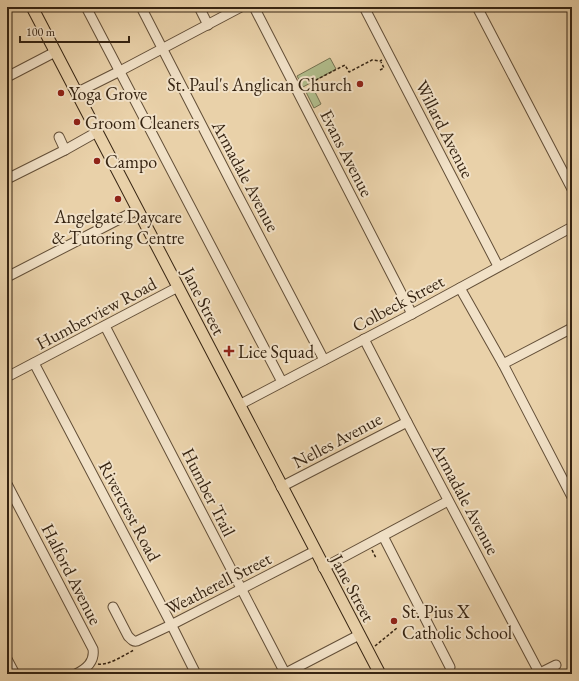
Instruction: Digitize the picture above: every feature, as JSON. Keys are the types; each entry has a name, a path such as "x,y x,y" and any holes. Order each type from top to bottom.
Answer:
{"main road":[{"name":"Jane Street","path":"32,7 281,487 380,674"}],"street":[{"path":"86,7 282,382"},
{"name":"Armadale Avenue","path":"141,7 324,360"},
{"path":"199,7 208,25"},
{"path":"76,93 241,7"},
{"name":"Evans Avenue","path":"254,7 412,314"},
{"name":"Willard Avenue","path":"364,7 498,266"},
{"path":"477,7 572,189"},
{"path":"7,77 55,52"},
{"path":"7,180 97,132"},
{"path":"59,137 65,150"},
{"path":"7,277 137,210"},
{"name":"Colbeck Street","path":"239,405 412,314 572,227"},
{"name":"Humberview Road","path":"7,377 178,287"},
{"path":"460,288 503,364 572,497"},
{"name":"Humber Trail","path":"105,326 285,674"},
{"path":"503,364 572,328"},
{"name":"Armadale Avenue","path":"364,339 540,674"},
{"name":"Rivercrest Road","path":"34,363 196,674"},
{"name":"Nelles Avenue","path":"281,487 407,422"},
{"name":"Halford Avenue","path":"7,484 93,649 89,665 76,674"},
{"path":"324,568 448,501"},
{"path":"383,536 450,667"},
{"name":"Weatherell Street","path":"134,646 141,640 315,551"},
{"path":"113,607 134,646"},
{"path":"285,674 359,635"},
{"path":"7,659 15,674"},
{"path":"540,674 556,665"}],"path":[{"path":"315,87 312,82 345,65 348,73 372,60 380,61 389,56"},
{"path":"380,61 384,68 380,70"},
{"path":"299,96 315,87 320,86"},
{"path":"371,548 376,558"},
{"path":"375,646 397,628"},
{"path":"97,664 103,665 134,646"}],"green space":[{"path":"330,58 336,69 303,87 297,76"},
{"path":"313,88 321,104 314,108 306,92"}],"place":[{"name":"St. Paul's Anglican Church","path":"360,84"},
{"name":"Yoga Grove","path":"61,93"},
{"name":"Groom Cleaners","path":"77,122"},
{"name":"Campo","path":"97,161"},
{"name":"Angelgate Daycare & Tutoring Centre","path":"118,199"},
{"name":"Lice Squad","path":"229,351"},
{"name":"St. Pius X Catholic School","path":"394,621"}]}
